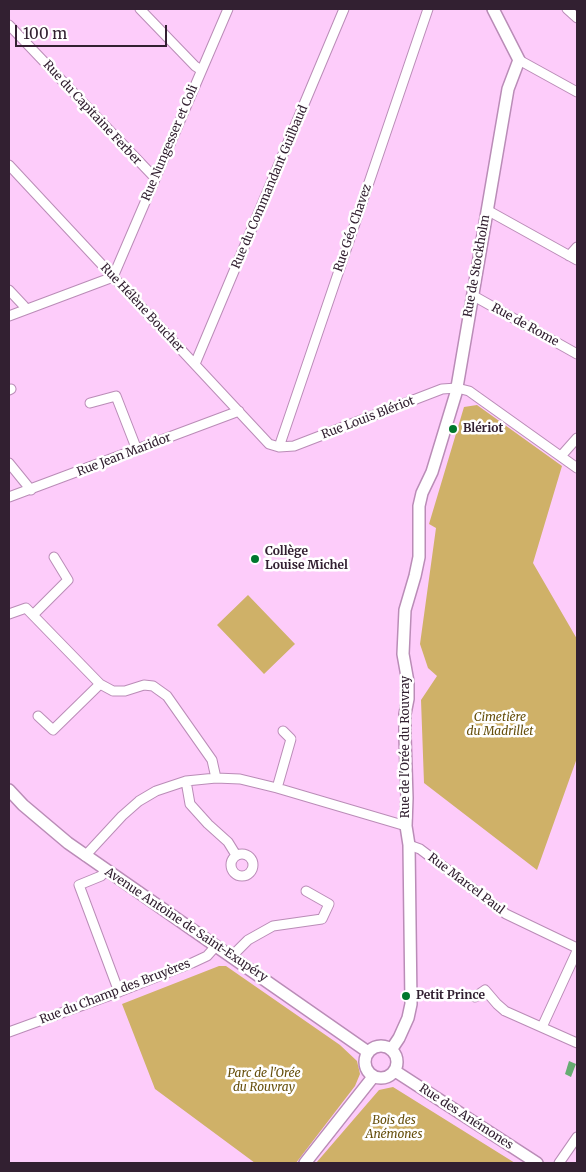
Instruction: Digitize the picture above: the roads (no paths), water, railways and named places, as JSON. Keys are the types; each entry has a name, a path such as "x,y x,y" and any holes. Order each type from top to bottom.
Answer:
{"street":[{"path":"140,9 201,70"},
{"name":"Rue Nungesser et Coli","path":"113,277 228,9"},
{"name":"Rue du Commandant Guilbaud","path":"195,364 344,9"},
{"name":"Rue Géo Chavez","path":"279,447 428,9"},
{"path":"493,9 520,60 577,92"},
{"path":"567,9 577,18"},
{"name":"Rue du Capitaine Ferber","path":"9,25 155,178"},
{"name":"Rue de Stockholm","path":"457,388 508,89 520,60"},
{"name":"Rue Hélène Boucher","path":"9,166 269,444 279,447"},
{"path":"487,210 573,258 577,247"},
{"path":"9,316 113,277"},
{"path":"9,290 25,310"},
{"name":"Rue de Rome","path":"472,295 577,354"},
{"path":"457,388 469,392 577,468"},
{"name":"Rue Louis Blériot","path":"279,447 294,446 442,389 457,388"},
{"name":"Rue de l'Orée du Rouvray","path":"391,1050 400,1038 411,1004 409,845 406,826 405,714 408,699 408,682 403,654 405,610 419,557 419,506 422,493 432,472 457,388"},
{"path":"90,403 116,396 137,450"},
{"name":"Rue Jean Maridor","path":"9,497 239,411"},
{"path":"562,456 577,438"},
{"path":"9,463 31,490"},
{"path":"33,615 68,580 54,557"},
{"path":"9,614 26,608 100,684 113,691 125,691 144,685 153,686 167,696 212,760 216,778"},
{"path":"38,716 53,730 100,684"},
{"path":"277,788 292,739 284,731"},
{"path":"85,856 122,816 139,801 156,791 186,781 216,778 240,779 277,788 406,826"},
{"path":"186,781 190,804 228,842 236,856"},
{"name":"Avenue Antoine de Saint-Exupéry","path":"9,790 52,830 85,856 368,1052"},
{"name":"Rue Marcel Paul","path":"409,845 420,849 506,914 577,950"},
{"path":"106,870 102,876 79,885 119,992"},
{"path":"232,956 248,940 273,926 322,919 329,904 306,891"},
{"name":"Rue du Champ des Bruyères","path":"9,1032 119,992 207,956 216,946"},
{"path":"542,1027 577,950"},
{"path":"475,997 485,990 505,1011 577,1043"},
{"path":"379,1046 391,1050 396,1055 397,1060 395,1071 389,1077 383,1079 373,1077 368,1073 365,1058 368,1052 379,1046"},
{"name":"Rue des Anémones","path":"395,1071 537,1163"},
{"path":"305,1163 373,1077"},
{"path":"559,1163 577,1137"}],"place":[{"name":"Blériot","path":"453,429"},
{"name":"Collège Louise Michel","path":"255,559"},
{"name":"Petit Prince","path":"406,996"}],"park label":[{"name":"Cimetière du Madrillet","path":"500,725"},
{"name":"Parc de l'Orée du Rouvray","path":"264,1081"},
{"name":"Bois des Anémones","path":"394,1128"}]}
